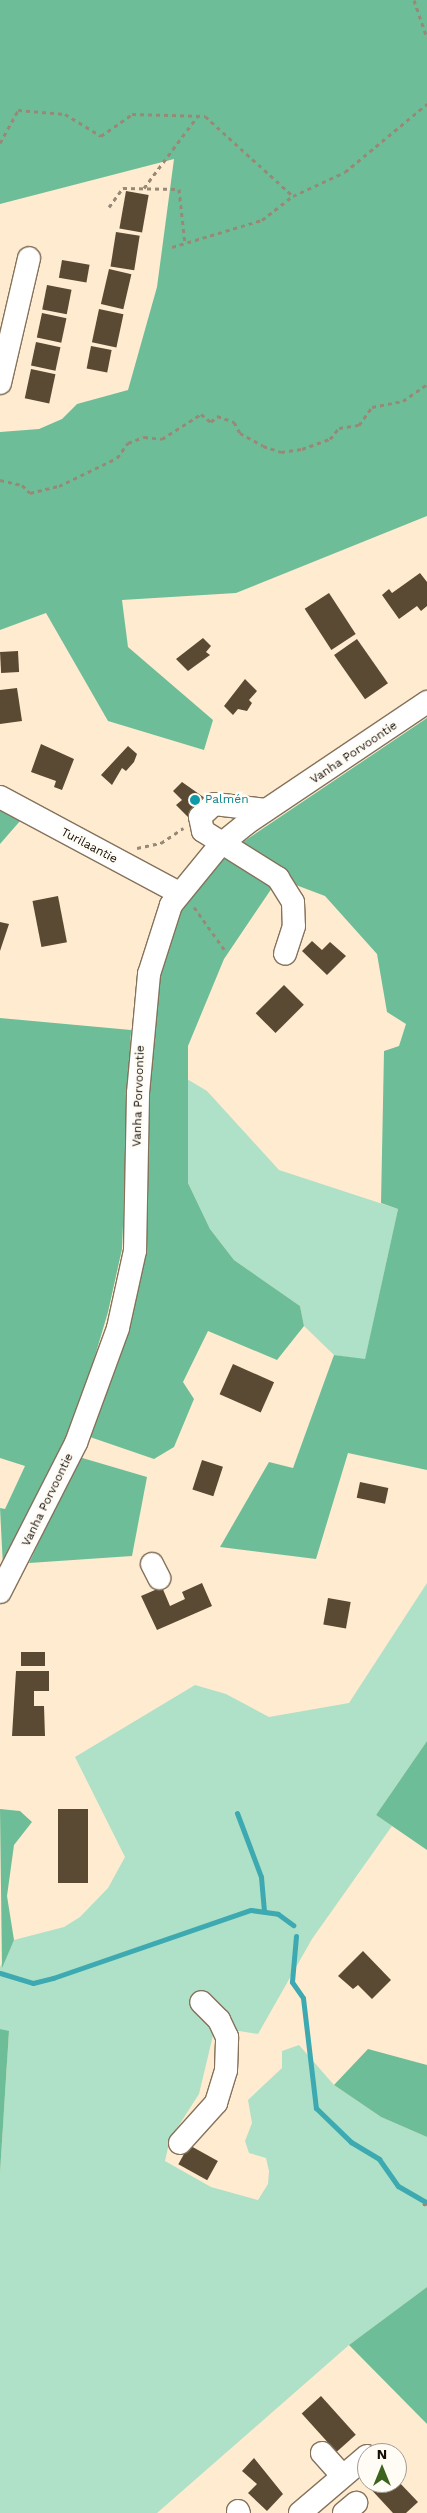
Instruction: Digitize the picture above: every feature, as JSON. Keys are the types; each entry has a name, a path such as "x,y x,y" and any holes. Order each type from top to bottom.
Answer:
{"street":[{"path":"0,383 29,258"},
{"name":"Vanha Porvoontie","path":"0,1592 76,1443 118,1328 135,1251 138,1093 148,974 159,934 179,893 220,845 266,810 427,702"},
{"name":"Turilaantie","path":"0,797 179,893"},
{"path":"266,810 214,804 200,817 203,830 220,845 258,863 278,878 293,902 294,926 285,954"},
{"path":"180,2143 216,2103 226,2070 226,2037 219,2020 200,2002"},
{"path":"322,2453 344,2476"},
{"path":"300,2513 357,2465"}],"path":[{"path":"414,0 427,38"},
{"path":"172,247 262,220 293,196 345,172 427,104"},
{"path":"0,143 18,110 65,114 100,136 132,114 205,116 293,196"},
{"path":"143,188 198,116"},
{"path":"109,207 123,188 179,189 185,244"},
{"path":"0,480 22,485 30,493 59,486 117,458 128,443 144,437 162,439 201,414 211,422 217,416 234,422 240,433 263,446 281,452 309,448 330,439 339,428 358,425 372,407 402,401 427,384"},
{"path":"107,855 161,843 200,817"},
{"path":"179,893 203,917 224,949"}],"green space":[{"path":"0,0 427,0 427,516 236,593 122,600 128,647 213,720 204,750 108,721 46,613 0,630 0,432 39,429 62,419 77,404 128,390 157,287 174,159 0,204"},
{"path":"427,718 427,1470 348,1453 316,1559 220,1547 269,1462 293,1468 334,1355 365,1359 398,1209 381,1203 384,1051 399,1046 406,1024 387,1012 377,954 325,896 288,882 237,846"},
{"path":"0,797 27,813 0,844"},
{"path":"229,853 276,882 224,959 188,1046 188,1183 210,1229 234,1260 300,1306 304,1326 277,1360 208,1331 183,1382 194,1399 174,1447 154,1459 90,1437 131,1324 142,1256 149,1033 158,970 178,912"},
{"path":"0,1018 131,1030 122,1249 108,1312 79,1410 3,1567 0,1508 5,1509 25,1466 0,1458"},
{"path":"187,1079 207,1091 279,1170 398,1209 365,1360 334,1355 304,1326 300,1306 234,1260 210,1229 188,1183"},
{"path":"79,1457 147,1477 132,1556 29,1563"},
{"path":"427,1583 427,1741 376,1815 392,1826 312,1939 258,2034 215,2027 199,2094 170,2139 165,2161 211,2187 258,2200 268,2184 269,2171 266,2158 249,2153 245,2141 252,2123 248,2100 282,2068 282,2051 299,2045 334,2085 381,2117 427,2137 427,2287 349,2345 157,2513 0,2513 0,2173 9,2032 0,2029 0,1967 14,1940 64,1927 80,1917 108,1888 125,1857 75,1757 195,1685 226,1694 269,1717 349,1703"},
{"path":"427,1741 427,1850 376,1815"},
{"path":"0,1809 20,1811 32,1822 14,1845 7,1896 14,1940 2,1968"},
{"path":"0,2029 9,2031 0,2173"},
{"path":"368,2049 427,2065 427,2137 381,2117 334,2085"},
{"path":"427,2287 427,2424 349,2345"}],"building":[{"path":"126,191 149,195 142,232 119,228"},
{"path":"116,232 140,236 134,270 111,267"},
{"path":"62,260 90,265 86,283 59,278"},
{"path":"109,269 131,274 123,309 101,304"},
{"path":"47,285 72,290 67,314 42,310"},
{"path":"99,309 123,314 116,347 92,342"},
{"path":"42,313 66,318 61,343 37,337"},
{"path":"36,342 60,347 55,371 31,365"},
{"path":"91,346 112,350 107,373 87,369"},
{"path":"31,369 55,374 49,404 25,398"},
{"path":"420,573 427,582 427,606 421,611 417,606 399,619 382,595 389,589 392,593"},
{"path":"329,593 356,634 331,650 305,609"},
{"path":"203,638 211,646 206,652 210,655 188,671 176,659"},
{"path":"357,639 388,683 365,699 334,655"},
{"path":"18,651 19,672 1,673 0,652"},
{"path":"245,679 257,691 249,700 252,703 247,711 238,709 233,715 224,706"},
{"path":"17,688 22,721 0,724 0,690"},
{"path":"41,744 74,759 62,790 54,787 56,781 31,772"},
{"path":"128,746 137,754 134,762 126,771 122,768 112,785 101,775"},
{"name":"Palmén","path":"182,782 209,801 190,819 176,805 182,800 173,791"},
{"path":"58,896 67,942 41,947 32,901"},
{"path":"0,922 9,924 0,951"},
{"path":"312,941 322,950 330,942 346,956 327,975 302,951"},
{"path":"284,985 304,1005 276,1033 256,1013"},
{"path":"233,1364 274,1382 261,1412 220,1394"},
{"path":"202,1460 223,1467 213,1496 192,1489"},
{"path":"360,1482 388,1488 385,1504 357,1498"},
{"path":"202,1583 212,1606 157,1630 141,1596 162,1587 170,1606 185,1599 182,1592"},
{"path":"328,1598 351,1602 346,1629 323,1625"},
{"path":"21,1652 45,1652 45,1666 21,1666"},
{"path":"16,1671 49,1671 49,1691 34,1691 34,1706 44,1706 45,1736 12,1736"},
{"path":"58,1809 88,1809 88,1883 58,1883"},
{"path":"363,1951 391,1980 372,1999 358,1985 353,1989 338,1976"},
{"path":"189,2145 218,2161 207,2180 178,2164"},
{"path":"321,2396 356,2435 336,2452 302,2413"},
{"path":"254,2458 283,2494 267,2511 248,2493 257,2484 242,2471"},
{"path":"407,2490 418,2502 406,2513 393,2513 374,2493 407,2493"}],"waterway":[{"path":"237,1813 261,1877 264,1910"},
{"path":"0,1973 33,1983 53,1978 251,1910 278,1914 293,1925"},
{"path":"296,1936 292,1982 303,1998 316,2108 351,2142 379,2159 398,2186 427,2203"}],"place":[{"name":"Palmén","path":"195,800"}]}
